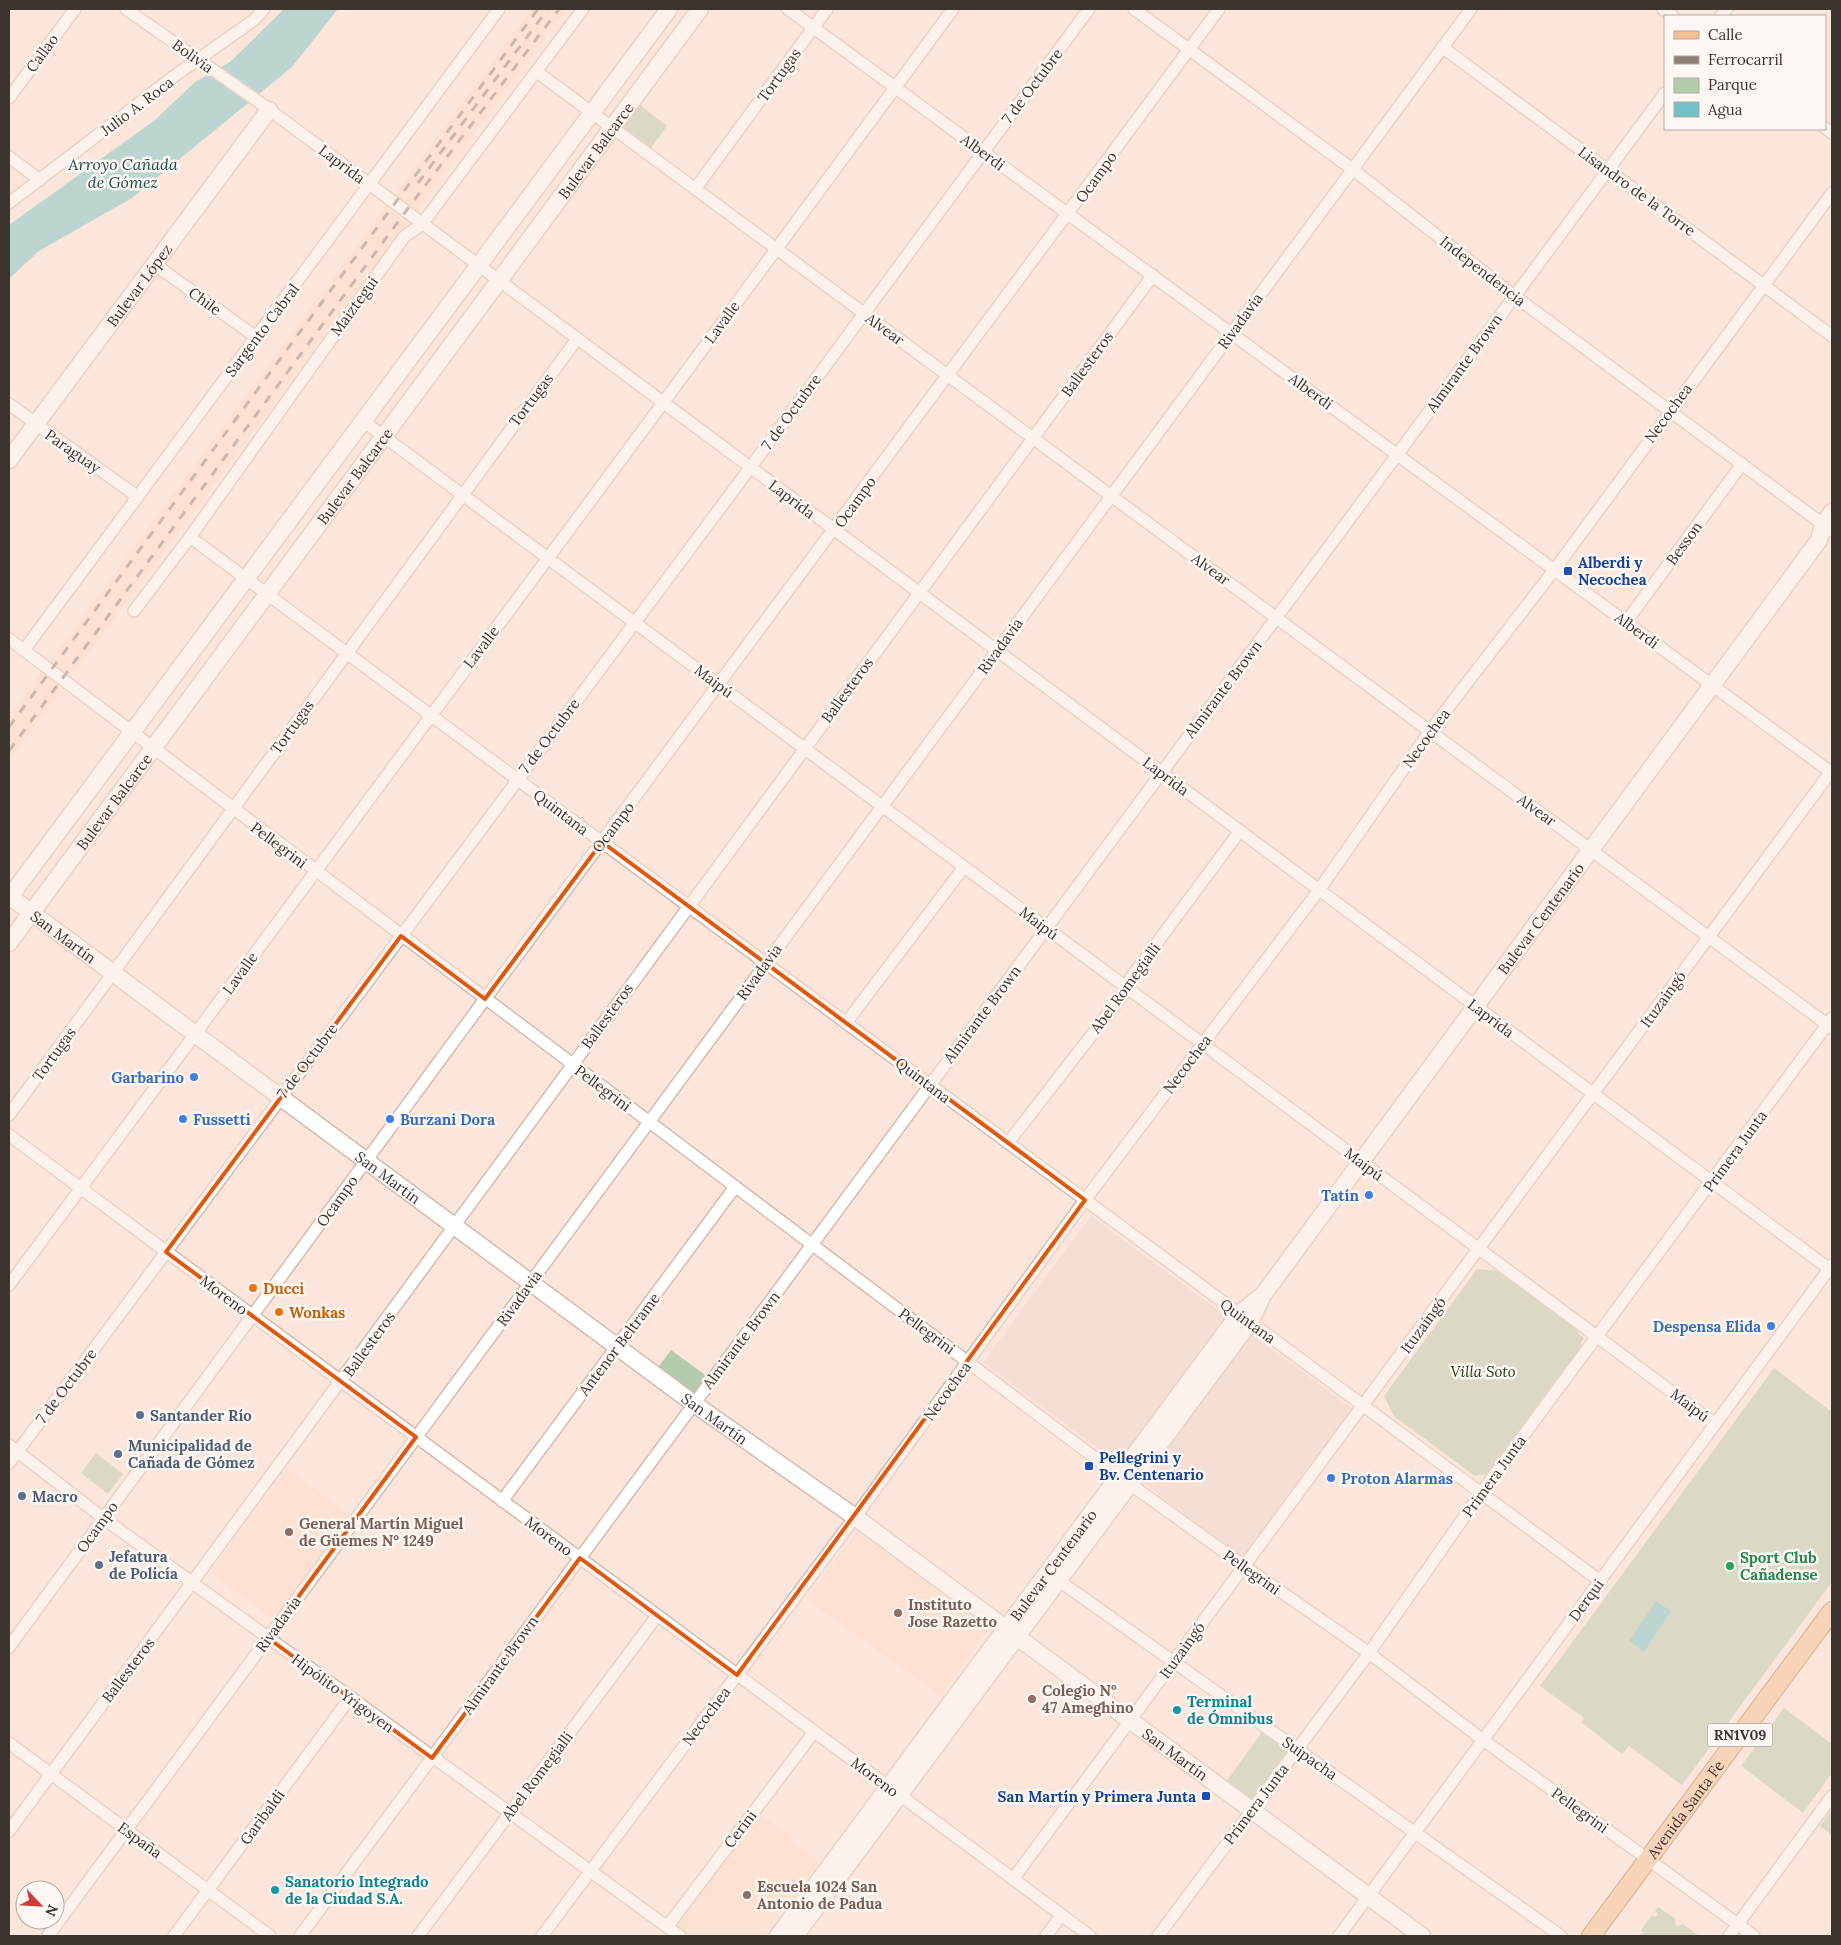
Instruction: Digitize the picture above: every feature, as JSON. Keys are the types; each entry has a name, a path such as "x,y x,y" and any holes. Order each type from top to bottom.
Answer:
{"main road":[{"name":"Bulevar Balcarce","path":"9,897 669,9"},
{"name":"Bulevar Balcarce","path":"9,943 700,9"},
{"name":"Bulevar López","path":"9,460 154,264 264,106"},
{"name":"Bulevar Centenario","path":"778,1936 894,1791 1244,1318 1263,1295 1828,528"},
{"name":"San Martín","path":"9,897 693,1404 855,1517 1422,1936"},
{"name":"Bulevar Centenario","path":"1011,1633 1058,1580 1125,1479"},
{"name":"Avenida Santa Fe","path":"1591,1936 1832,1610"},
{"name":"Bulevar Centenario","path":"795,1936 894,1791"}],"street":[{"name":"Callao","path":"9,98 75,9"},
{"name":"Bolivia","path":"126,9 264,106"},
{"name":"Julio A. Roca","path":"9,203 254,20 264,9"},
{"name":"Sargento Cabral","path":"24,650 499,9"},
{"name":"Maiztegui","path":"134,611 190,537 404,237 424,225 583,9"},
{"name":"Alberdi","path":"788,9 1832,772"},
{"name":"Tortugas","path":"695,189 827,9"},
{"name":"Lavalle","path":"9,1285 12,1273 80,1188 664,403 953,9"},
{"name":"7 de Octubre","path":"9,1464 13,1449 166,1252 1089,9"},
{"name":"Independencia","path":"1134,9 1352,169 1513,295 1828,528"},
{"name":"Ocampo","path":"9,1647 485,999 835,530 1219,9"},
{"name":"Rivadavia","path":"48,1936 1442,47 1472,9"},
{"name":"Lisandro de la Torre","path":"1442,47 1832,336"},
{"name":"Alvear","path":"537,72 1709,937 1831,1024"},
{"name":"Almirante Brown","path":"300,1936 1664,93"},
{"name":"Laprida","path":"264,106 1593,1094 1831,1268"},
{"path":"9,157 40,180"},
{"name":"Necochea","path":"542,1936 855,1517 1085,1200 1319,890 1430,731 1555,569 1832,193"},
{"name":"Chile","path":"154,264 256,337"},
{"name":"Ballesteros","path":"9,1831 455,1227 571,1064 1152,275"},
{"name":"Tortugas","path":"9,1115 461,494 577,339"},
{"name":"Paraguay","path":"9,404 138,497"},
{"name":"Maipú","path":"363,421 1715,1424"},
{"name":"Besson","path":"1626,622 1742,464"},
{"name":"Quintana","path":"190,537 1600,1581"},
{"name":"Pellegrini","path":"9,639 152,749 1125,1479 1244,1566 1369,1653 1483,1740 1754,1936"},
{"name":"Ituzaingó","path":"1013,1879 1832,772"},
{"name":"Abel Romegialli","path":"1008,1143 1128,988 1130,979 1240,831"},
{"path":"846,1023 964,867"},
{"name":"Primera Junta","path":"1158,1936 1369,1653 1481,1493 1596,1336 1831,1024"},
{"name":"Moreno","path":"9,1135 1090,1936"},
{"name":"Antenor Beltrame","path":"502,1501 735,1187"},
{"name":"Derqui","path":"1339,1936 1831,1268"},
{"name":"Hipólito Yrigoyen","path":"13,1449 192,1583 508,1814 680,1936"},
{"name":"Suipacha","path":"1058,1580 1561,1936"},
{"name":"Abel Romegialli","path":"418,1936 657,1616"},
{"name":"Garibaldi","path":"174,1936 350,1698"},
{"name":"Cerini","path":"667,1927 814,1732"},
{"name":"España","path":"9,1743 270,1936"},
{"path":"1728,1936 1832,1796"},
{"path":"1046,1936 1061,1916"}],"highlighted area":[{"path":"602,842 1085,1200 737,1675 580,1558 432,1758 268,1638 416,1437 166,1252 401,936 485,999"}],"shaded area":[{"path":"532,9 567,9 9,761 9,716"},
{"path":"1091,1216 1354,1410 1243,1558 983,1362"},
{"name":"General Martín Miguel de Güemes N° 1249","path":"287,1468 350,1515 273,1619 210,1573"},
{"name":"Instituto Jose Razetto","path":"857,1532 990,1626 941,1696 806,1599"},
{"name":"Escuela 1024 San Antonio de Padua","path":"759,1814 793,1836 790,1841 819,1861 763,1936 688,1936 676,1928"}],"green space":[{"path":"639,104 667,126 651,148 622,126"},
{"name":"Villa Soto","path":"1477,1269 1499,1271 1577,1329 1584,1338 1581,1343 1582,1347 1489,1474 1475,1476 1394,1416 1384,1396"},
{"path":"671,1350 712,1380 693,1403 653,1374"},
{"name":"Sport Club Cañadense","path":"1774,1368 1832,1412 1832,1582 1682,1785 1629,1746 1622,1754 1581,1722 1584,1718 1540,1686"},
{"path":"96,1453 123,1474 108,1494 81,1473"},
{"path":"1784,1708 1832,1744 1832,1773 1803,1813 1741,1766"},
{"path":"1266,1726 1298,1749 1252,1810 1222,1788"},
{"path":"1832,1809 1832,1835 1820,1826"},
{"path":"1658,1907 1676,1919 1675,1924 1678,1926 1683,1924 1699,1936 1637,1936 1644,1933 1641,1930 1652,1915 1655,1917 1658,1914 1655,1911"}],"water":[{"name":"Arroyo Cañada de Gómez","path":"284,9 338,9 292,67 132,198 39,251 9,279 9,225 155,120 195,82 230,62"},
{"path":"1656,1601 1671,1611 1644,1652 1629,1641"}],"railway":[{"path":"9,727 538,9"},
{"path":"418,183 548,9"},
{"path":"9,751 406,211 559,9"}],"place":[{"name":"Alberdi y Necochea","path":"1568,571"},
{"name":"Garbarino","path":"194,1077"},
{"name":"Fussetti","path":"183,1119"},
{"name":"Burzani Dora","path":"390,1119"},
{"name":"Tatín","path":"1369,1195"},
{"name":"Ducci","path":"253,1288"},
{"name":"Wonkas","path":"279,1312"},
{"name":"Despensa Elida","path":"1771,1326"},
{"name":"Santander Río","path":"140,1415"},
{"name":"Municipalidad de Cañada de Gómez","path":"118,1454"},
{"name":"Pellegrini y Bv. Centenario","path":"1089,1466"},
{"name":"Proton Alarmas","path":"1331,1478"},
{"name":"Macro","path":"22,1496"},
{"name":"General Martín Miguel de Güemes N° 1249","path":"289,1532"},
{"name":"Jefatura de Policía","path":"99,1565"},
{"name":"Sport Club Cañadense","path":"1730,1566"},
{"name":"Instituto Jose Razetto","path":"898,1613"},
{"name":"Colegio Nº 47 Ameghino","path":"1032,1699"},
{"name":"Terminal de Ómnibus","path":"1177,1710"},
{"name":"San Martín y Primera Junta","path":"1206,1796"},
{"name":"Sanatorio Integrado de la Ciudad S.A.","path":"275,1890"},
{"name":"Escuela 1024 San Antonio de Padua","path":"747,1895"}]}
